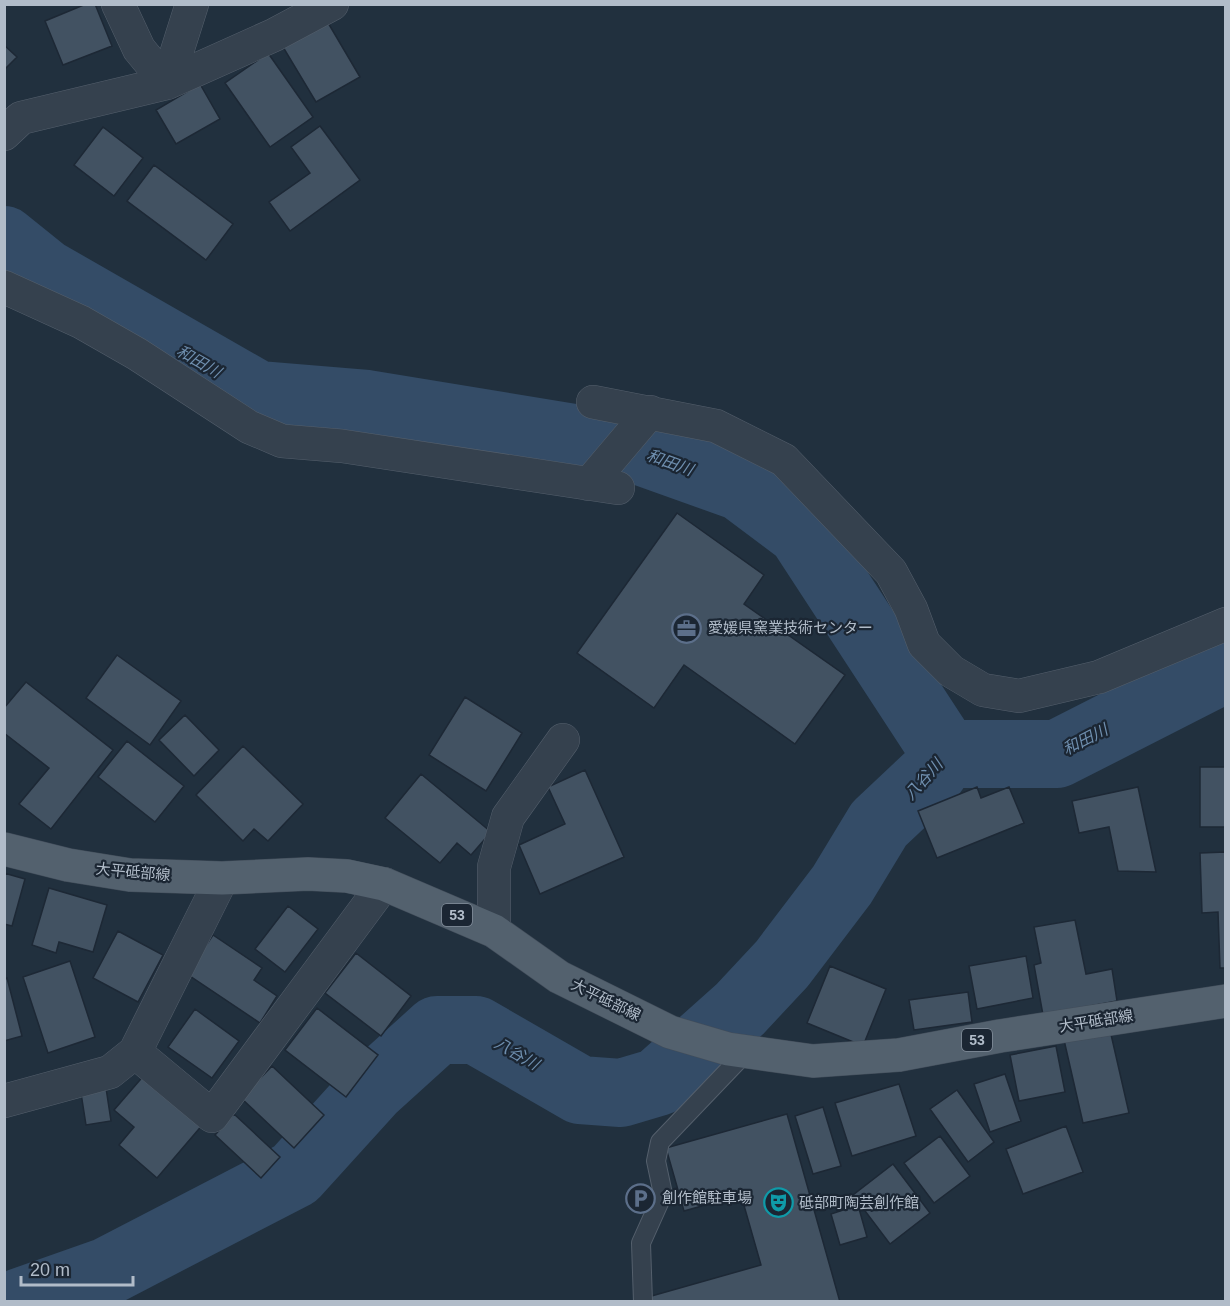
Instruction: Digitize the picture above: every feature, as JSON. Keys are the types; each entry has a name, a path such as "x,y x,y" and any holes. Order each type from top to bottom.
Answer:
{"main road":[{"name":"大平砥部線","path":"4,849 68,865 130,875 222,878 308,874 347,876 384,884 494,931 559,977 670,1032 737,1050 813,1061 899,1054 1226,1001"}],"street":[{"path":"118,4 139,49 167,83"},
{"path":"167,83 192,4"},
{"path":"4,134 21,118 167,83 274,35 332,4"},
{"path":"4,286 81,322 137,354 249,427 282,441 342,446 601,482 646,417"},
{"path":"593,402 646,417 716,426 784,460 891,572 911,609 924,644 951,671 983,690 1019,696 1099,677 1226,624"},
{"path":"494,931 494,867 508,817 563,740"},
{"path":"4,1101 110,1072 135,1052 222,878"},
{"path":"135,1052 212,1116 384,884"}],"lane":[{"path":"643,1302 641,1242 663,1194 656,1161 660,1142 737,1050"}],"building":[{"path":"86,4 95,4 112,46 63,65 45,21"},
{"path":"327,21 360,77 316,102 283,47"},
{"path":"4,45 17,57 4,70"},
{"path":"268,53 313,117 270,147 225,83"},
{"path":"200,84 220,119 176,144 156,110"},
{"path":"320,126 360,180 290,231 269,202 310,173 291,147"},
{"path":"103,127 143,158 114,196 74,165"},
{"path":"154,165 233,224 206,260 127,201"},
{"name":"愛媛県窯業技術センター","path":"677,513 764,575 744,604 845,675 795,744 684,665 654,708 577,653"},
{"path":"117,655 181,701 150,745 86,698"},
{"path":"26,682 113,750 51,829 19,804 49,768 4,733 4,708"},
{"path":"465,697 522,733 486,791 429,755"},
{"path":"185,715 219,750 194,776 159,740"},
{"path":"127,741 184,786 155,822 98,777"},
{"path":"243,746 303,804 268,841 254,829 243,841 196,795"},
{"path":"1200,767 1226,767 1226,827 1200,827"},
{"path":"585,770 624,857 540,894 519,845 565,824 548,787"},
{"path":"421,774 491,832 471,855 457,843 440,863 385,818"},
{"path":"977,787 981,798 1009,787 1024,823 937,858 918,811"},
{"path":"1138,787 1156,872 1118,871 1109,827 1079,833 1072,801"},
{"path":"1226,852 1226,968 1220,968 1218,912 1202,913 1200,853"},
{"path":"4,873 25,879 12,926 4,924"},
{"path":"49,888 107,905 93,952 59,942 56,953 32,945"},
{"path":"288,906 318,929 285,972 255,949"},
{"path":"1075,920 1086,974 1112,969 1117,1001 1043,1015 1034,965 1041,963 1034,927"},
{"path":"118,931 163,955 138,1002 93,978"},
{"path":"213,935 262,968 254,980 277,996 260,1023 187,974"},
{"path":"356,953 411,996 381,1036 325,993"},
{"path":"1026,956 1033,998 977,1009 969,966"},
{"path":"70,961 95,1037 48,1053 23,977"},
{"path":"830,966 886,989 863,1046 807,1023"},
{"path":"7,978 22,1036 4,1041 4,979"},
{"path":"968,992 972,1022 914,1030 909,1000"},
{"path":"317,1008 378,1055 346,1097 285,1050"},
{"path":"195,1009 239,1041 212,1078 168,1047"},
{"path":"1110,1030 1129,1113 1083,1123 1064,1040"},
{"path":"1056,1046 1065,1092 1019,1101 1010,1055"},
{"path":"272,1066 324,1115 294,1148 241,1098"},
{"path":"146,1073 204,1123 157,1178 119,1145 134,1127 114,1110"},
{"path":"1005,1074 1021,1121 990,1132 974,1084"},
{"path":"899,1084 916,1136 852,1156 835,1103"},
{"path":"106,1088 111,1121 86,1125 81,1093"},
{"path":"957,1090 994,1142 968,1162 930,1109"},
{"path":"823,1107 841,1166 813,1174 795,1116"},
{"path":"234,1114 280,1157 261,1178 215,1135"},
{"name":"砥部町陶芸創作館","path":"787,1114 840,1302 649,1302 648,1297 761,1265 741,1195 684,1211 666,1148"},
{"path":"1066,1126 1083,1172 1023,1194 1006,1149"},
{"path":"940,1136 970,1176 934,1203 904,1163"},
{"path":"893,1164 930,1213 890,1244 853,1195"},
{"path":"858,1205 867,1237 840,1245 831,1214"}],"waterway":[{"name":"和田川","path":"4,240 45,273 258,395 367,404 629,447 741,487 801,532 946,754"},
{"name":"和田川","path":"946,754 1057,754 1226,668"},
{"name":"八谷川","path":"20,1302 108,1271 295,1174 373,1088 437,1030 476,1030 580,1090 621,1093 658,1082 740,1009 782,964 842,885 879,824 931,775 946,754"}],"place":[{"name":"愛媛県窯業技術センター","path":"687,628"},
{"name":"創作館駐車場","path":"641,1198"},
{"name":"砥部町陶芸創作館","path":"778,1203"}]}
